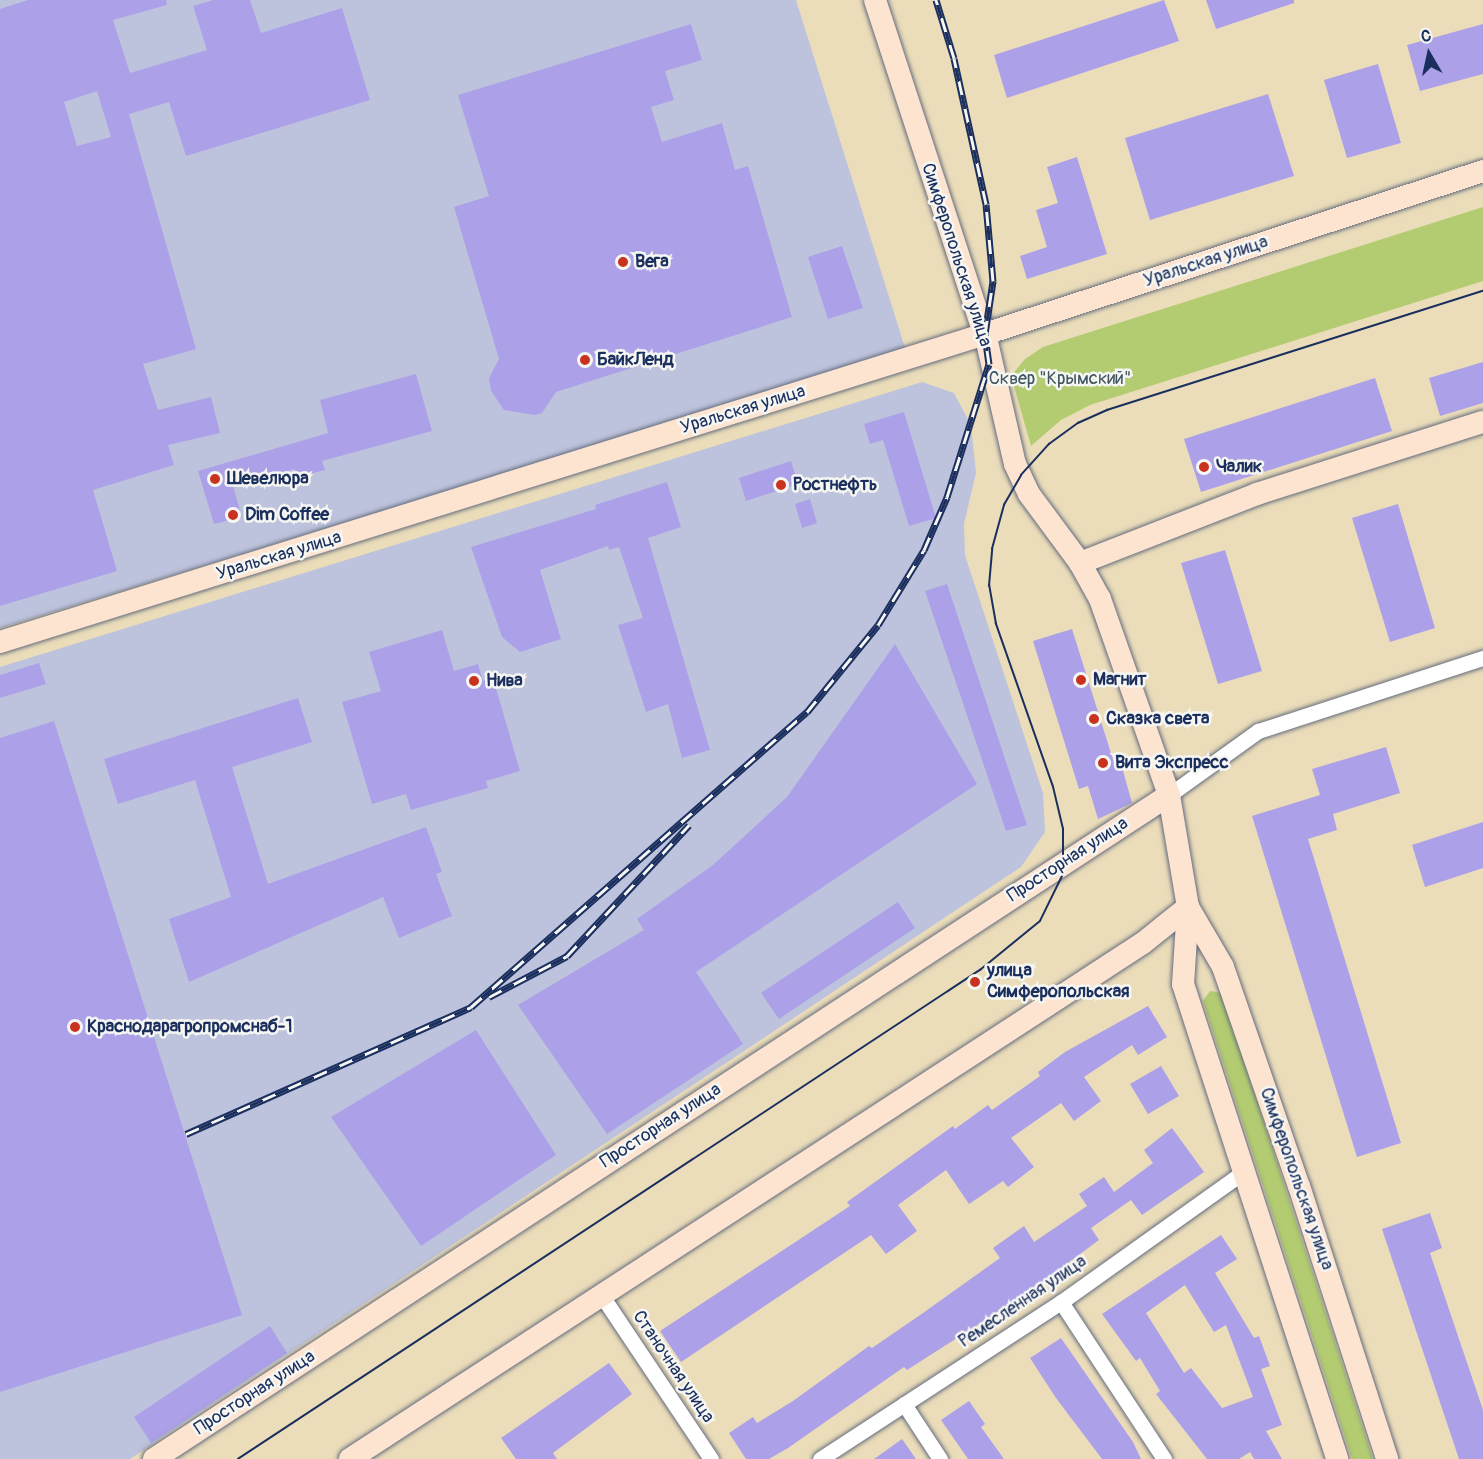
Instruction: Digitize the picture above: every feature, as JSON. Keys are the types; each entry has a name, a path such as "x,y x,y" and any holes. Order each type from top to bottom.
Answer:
{"street":[{"name":"Симферопольская улица","path":"875,0 986,338 1015,464 1029,494 1080,563 1100,599 1169,795 1188,907 1183,984 1337,1459"},
{"name":"Уральская улица","path":"0,642 986,338 1483,171"},
{"name":"Уральская улица","path":"0,650 1483,181"},
{"path":"1080,563 1257,494 1483,422"},
{"path":"1169,795 1258,731 1483,658"},
{"name":"Просторная улица","path":"154,1459 1169,795"},
{"name":"Симферопольская улица","path":"1188,907 1223,967 1299,1186 1387,1459"},
{"path":"350,1459 1133,950 1188,907"},
{"name":"Ремесленная улица","path":"820,1459 1061,1302 1243,1172"},
{"name":"Станочная улица","path":"602,1296 711,1459"},
{"path":"1061,1302 1164,1459"},
{"path":"904,1404 940,1459"}],"shaded area":[{"path":"0,0 796,0 906,351 0,628"},
{"path":"922,382 954,393 971,425 976,473 964,524 965,555 1043,793 1045,832 1021,867 130,1459 0,1459 0,667"}],"green space":[{"name":"Сквер \"Крымский\"","path":"1483,207 1483,281 1090,405 1061,420 1031,446 1011,376 1025,359 1043,347"},
{"path":"1210,991 1222,993 1373,1459 1352,1459 1203,1001"}],"building":[{"path":"28,0 166,0 167,5 113,20 130,73 207,50 193,6 213,0 250,0 261,33 342,8 370,100 186,156 169,102 129,114 196,349 143,364 158,410 211,397 220,433 168,445 174,465 93,490 117,571 0,606 0,9","holes":["97,91 111,137 77,146 64,102"]},
{"path":"1164,0 1179,41 1007,98 994,55"},
{"path":"1206,0 1294,0 1294,3 1216,29"},
{"name":"Вега","path":"691,24 702,60 665,71 674,100 651,107 662,142 722,123 735,170 748,166 792,317 556,392 542,413 535,415 504,410 491,391 489,378 499,359 454,207 489,196 458,95"},
{"path":"1483,24 1483,74 1420,91 1407,45"},
{"path":"1378,64 1401,143 1347,158 1324,80"},
{"path":"1268,94 1294,176 1150,220 1125,138"},
{"path":"1077,157 1107,254 1027,279 1020,256 1047,247 1036,210 1058,203 1047,167"},
{"path":"842,246 863,308 828,319 808,257"},
{"path":"1483,362 1483,403 1440,416 1429,378"},
{"path":"416,374 432,431 322,461 325,470 297,477 295,469 233,486 242,517 214,524 198,471 328,433 320,400"},
{"path":"1375,378 1392,431 1201,492 1184,439"},
{"path":"904,412 936,518 909,526 883,440 870,444 864,424"},
{"path":"791,461 798,484 746,501 739,478"},
{"path":"667,482 681,527 648,538 710,750 682,758 668,704 646,712 618,625 643,618 619,547 609,550 608,546 540,570 561,639 520,652 502,637 471,547 596,509 595,505"},
{"path":"810,499 817,523 802,528 795,504"},
{"path":"1398,504 1435,628 1390,642 1352,518"},
{"path":"1225,550 1262,671 1218,684 1181,563"},
{"path":"947,584 1027,825 1006,831 925,591"},
{"path":"1072,629 1116,769 1122,767 1132,803 1098,819 1088,786 1079,789 1033,641"},
{"path":"442,630 454,671 478,664 483,681 493,678 520,771 486,781 488,788 411,810 406,794 372,804 342,702 381,691 369,652"},
{"path":"895,644 977,784 696,972 743,1044 607,1134 518,1005 644,930 637,919 713,865 787,797"},
{"path":"39,663 46,684 0,698 0,675"},
{"path":"298,698 312,742 232,767 268,884 426,827 442,872 436,874 452,916 399,938 383,897 189,982 169,919 231,897 195,780 118,804 104,759"},
{"name":"Краснодарагропромснаб-1","path":"54,721 242,1315 0,1392 0,738"},
{"path":"1386,747 1400,793 1333,814 1337,830 1308,839 1401,1143 1357,1157 1252,816 1320,795 1312,769"},
{"path":"1483,822 1483,868 1425,887 1412,845"},
{"path":"898,902 915,928 779,1019 761,993"},
{"path":"1148,1006 1167,1037 1138,1055 1132,1045 1084,1077 1101,1101 1074,1121 1061,1103 1011,1138 1034,1167 1008,1187 1003,1181 969,1204 946,1170 898,1205 917,1231 886,1254 871,1235 681,1362 660,1331 850,1206 847,1202 953,1126 955,1129 988,1105 992,1110 1040,1076 1038,1072 1065,1052"},
{"path":"476,1030 556,1155 421,1246 331,1117"},
{"path":"1161,1066 1179,1096 1148,1114 1130,1084"},
{"path":"1172,1128 1204,1172 1142,1215 1131,1200 1091,1228 1099,1240 1026,1294 907,1370 904,1367 788,1448 769,1459 746,1459 729,1433 753,1417 757,1423 793,1401 869,1346 872,1348 923,1313 1000,1258 993,1248 1024,1226 1034,1242 1087,1206 1079,1194 1104,1177 1114,1192 1153,1163 1144,1150"},
{"path":"1430,1213 1442,1248 1430,1253 1483,1410 1483,1459 1459,1459 1382,1229"},
{"path":"1221,1235 1237,1259 1215,1273 1254,1338 1259,1336 1270,1366 1261,1369 1282,1425 1266,1431 1282,1459 1254,1459 1250,1452 1239,1459 1207,1459 1156,1394 1160,1391 1140,1358 1136,1361 1102,1314","holes":["1185,1285 1214,1332 1226,1325 1253,1397 1222,1408 1191,1368 1184,1373 1146,1313"]},
{"path":"270,1326 287,1353 151,1443 134,1417"},
{"path":"1061,1338 1133,1442 1141,1459 1102,1459 1056,1398 1030,1358"},
{"path":"609,1363 632,1394 553,1453 557,1459 516,1459 501,1438"},
{"path":"969,1401 985,1424 981,1427 1004,1459 968,1459 941,1420"},
{"path":"902,1439 916,1459 874,1459"}],"tram line":[{"path":"238,1459 980,970 1040,921 1063,874 1063,829 1053,787 996,624 989,586 992,549 1004,505 1021,475 1049,444 1078,423 1107,410 1483,291"}],"railway":[{"path":"186,1134 471,1007 807,712 878,625 924,550 947,497 989,364 985,334 993,281 986,204 954,58 936,0"},
{"path":"489,997 567,956 689,825"}],"place":[{"name":"Вега","path":"623,262"},
{"name":"БайкЛенд","path":"585,360"},
{"name":"Чалик","path":"1204,467"},
{"name":"Шевелюра","path":"215,479"},
{"name":"Ростнефть","path":"781,485"},
{"name":"Dim Coffee","path":"233,515"},
{"name":"Магнит","path":"1081,680"},
{"name":"Нива","path":"474,681"},
{"name":"Сказка света","path":"1094,719"},
{"name":"Вита Экспресс","path":"1103,763"},
{"name":"улица Симферопольская","path":"975,982"},
{"name":"Краснодарагропромснаб-1","path":"75,1027"}]}
